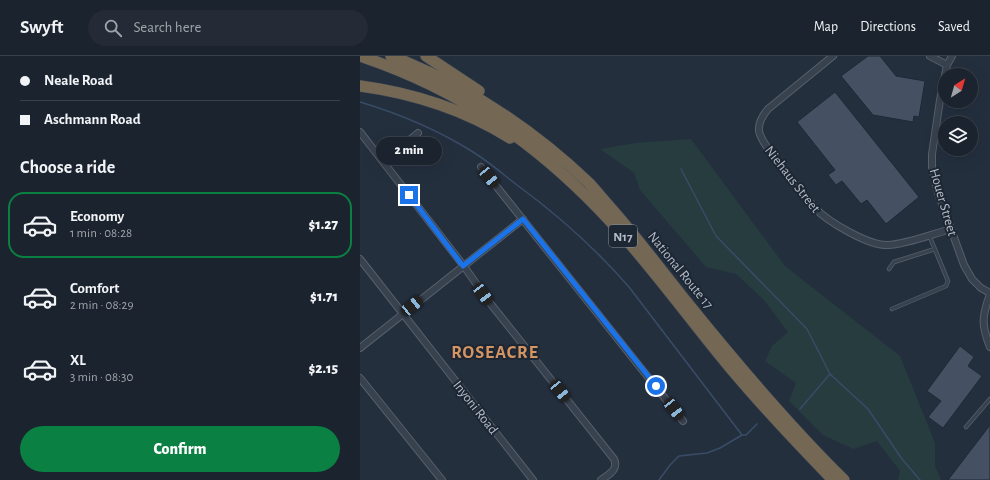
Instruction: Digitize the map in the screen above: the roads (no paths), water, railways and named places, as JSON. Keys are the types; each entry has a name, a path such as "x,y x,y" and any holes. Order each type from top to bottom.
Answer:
{"highway":[{"name":"N17","path":"360,56 421,80 462,101 511,131 551,164 589,199 612,223 737,376 791,437 833,480"},
{"name":"National Route 17","path":"391,56 430,72 481,99 527,130 590,184 626,225 750,378 803,438 844,480"},
{"path":"426,56 538,132 560,151 590,184"},
{"path":"360,86 417,97 462,114 507,137 551,164"}],"street":[{"name":"Niehaus Street","path":"833,56 768,109 764,114 759,125 759,131 766,146 815,208 826,218 866,239 882,245 894,244 951,229"},
{"path":"930,56 947,65"},
{"name":"Houer Street","path":"952,56 947,65 940,100 932,161 938,193 968,273 976,284 990,294"},
{"path":"360,132 490,303 614,460 615,465 611,473 601,480"},
{"path":"383,162 418,133"},
{"path":"481,167 683,420"},
{"path":"360,348 523,219"},
{"name":"Inyoni Road","path":"360,259 533,480"},
{"path":"990,294 983,320 990,347"},
{"path":"360,378 442,480"}],"lane":[{"path":"892,308 946,286 948,283 929,235"},
{"path":"889,269 894,262 934,249"},
{"path":"966,427 990,399"}],"waterway":[{"path":"360,102 418,123 460,144 490,164 561,220 589,245 629,287 742,435"},
{"path":"681,169 716,236 807,329 830,374 868,409 902,459 920,480"},
{"path":"800,409 830,374"},
{"path":"659,480 679,456 707,453 720,448 742,435 746,435 757,424"}],"district":[{"name":"ROSEACRE","path":"495,352"}]}
